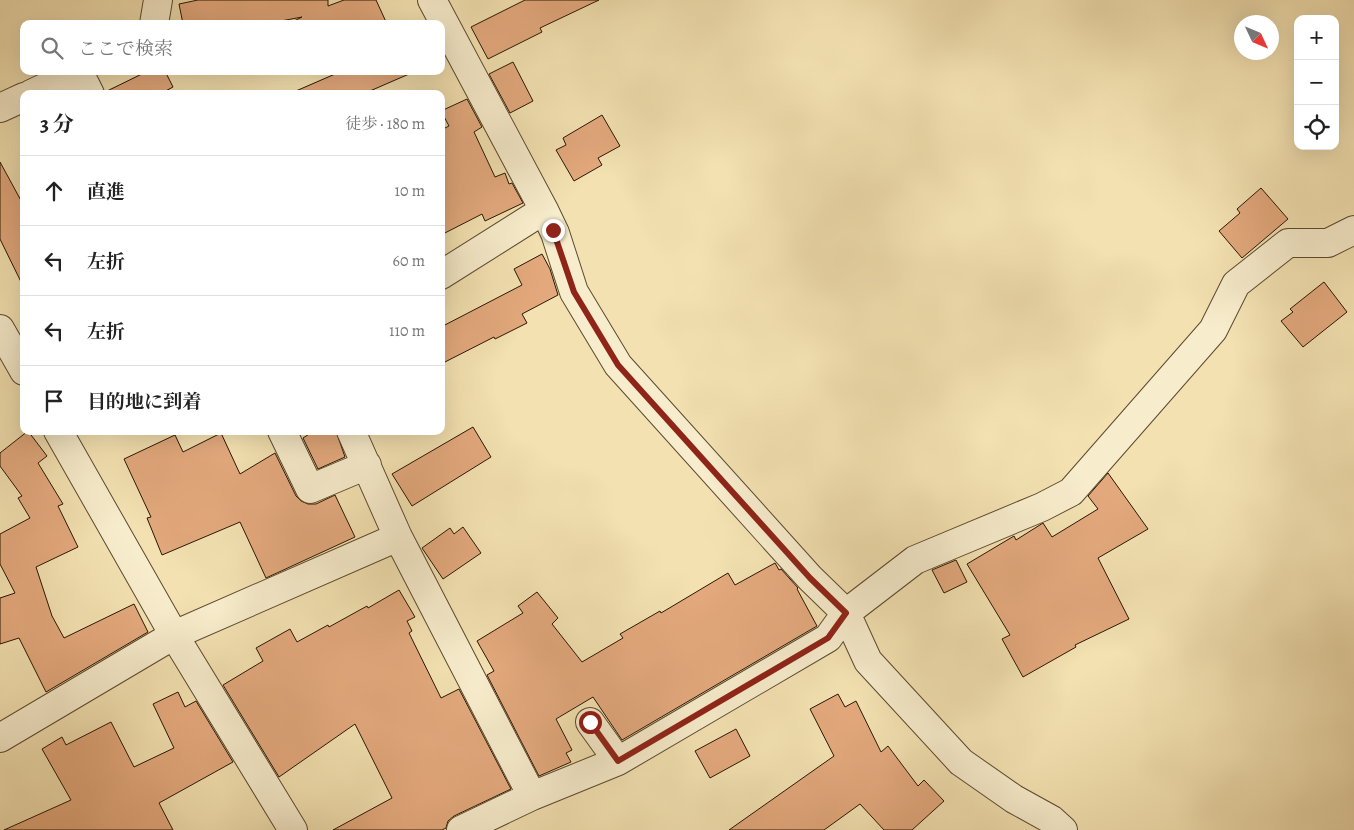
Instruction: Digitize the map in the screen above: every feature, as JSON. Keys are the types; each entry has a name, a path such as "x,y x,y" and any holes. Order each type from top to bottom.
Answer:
{"street":[{"path":"155,20 158,0"},
{"path":"432,0 443,20"},
{"path":"445,24 544,210 555,233 574,292 618,365 810,578 846,613 868,661 961,762 1051,827"},
{"path":"45,90 83,79"},
{"path":"0,108 20,99"},
{"path":"445,273 544,210"},
{"path":"461,830 532,796 618,761 828,638 846,613 915,560 1042,507 1071,492 1213,330 1236,284 1288,243 1328,243 1354,230"},
{"path":"0,329 20,363"},
{"path":"60,435 174,635 293,830"},
{"path":"284,435 310,489 366,465"},
{"path":"352,435 398,537 532,796"},
{"path":"0,738 174,635 398,537"},
{"path":"590,722 618,761"}],"building":[{"path":"198,0 328,0 328,6 344,0 376,0 385,20 296,20 302,17 286,20 182,20 179,4"},
{"path":"525,0 599,0 540,28 542,32 488,59 471,27"},
{"path":"513,62 533,101 510,113 489,74"},
{"path":"140,75 167,75 173,87 167,90 109,90"},
{"path":"333,75 407,75 372,90 298,90"},
{"path":"467,99 482,127 474,132 495,177 505,173 509,184 512,183 523,203 485,221 482,214 445,233 445,128 449,126 445,118 445,109"},
{"path":"602,115 620,146 598,158 602,165 574,181 556,150 566,145 563,138"},
{"path":"0,162 20,199 20,280 0,239"},
{"path":"1261,188 1288,219 1242,258 1219,231 1240,213 1237,209"},
{"path":"542,254 550,269 558,295 522,314 527,323 495,339 494,337 445,362 445,325 522,285 514,269"},
{"path":"1324,282 1347,312 1303,347 1281,321 1293,312 1290,309"},
{"path":"473,427 491,457 412,506 392,474"},
{"path":"23,435 31,435 47,456 38,463 63,504 58,506 78,547 36,567 52,616 64,638 134,604 148,632 46,692 19,638 0,644 0,598 15,593 0,564 0,534 30,518 18,498 22,496 0,466 0,453"},
{"path":"175,435 183,452 217,435 222,435 240,474 275,453 296,496 301,501 308,504 316,504 335,495 355,537 266,578 240,522 162,555 147,518 151,517 124,459"},
{"path":"308,435 337,435 345,457 318,469 303,438"},
{"path":"1108,473 1148,529 1098,558 1129,619 1075,645 1076,647 1023,677 1002,639 1010,635 967,564 1014,536 1016,540 1043,523 1052,537 1098,509 1088,496"},
{"path":"463,527 481,553 443,579 422,548 450,528 454,534"},
{"path":"956,560 967,582 944,593 932,570"},
{"path":"775,563 779,570 781,569 798,588 817,626 622,740 593,697 556,719 572,750 566,753 571,762 539,776 487,675 494,671 477,641 523,613 518,606 537,592 558,618 552,624 582,662 623,638 620,634 660,611 661,613 728,573 735,585"},
{"path":"399,590 415,617 407,621 412,631 409,633 441,698 459,689 511,789 454,816 448,821 446,828 442,830 333,830 392,798 355,724 279,777 223,685 263,661 256,648 290,629 297,642 367,606 368,608"},
{"path":"178,692 185,707 196,701 233,762 159,803 173,830 4,830 71,800 42,749 62,737 66,745 111,722 134,767 174,748 153,704"},
{"path":"838,694 845,707 856,701 881,752 888,746 918,786 924,780 944,801 912,830 884,830 860,804 824,830 729,830 834,756 810,709"},
{"path":"736,729 750,756 710,778 695,751"}],"route":[{"path":"553,230 574,292 618,365 810,578 846,613 828,638 618,761 590,722"}]}
